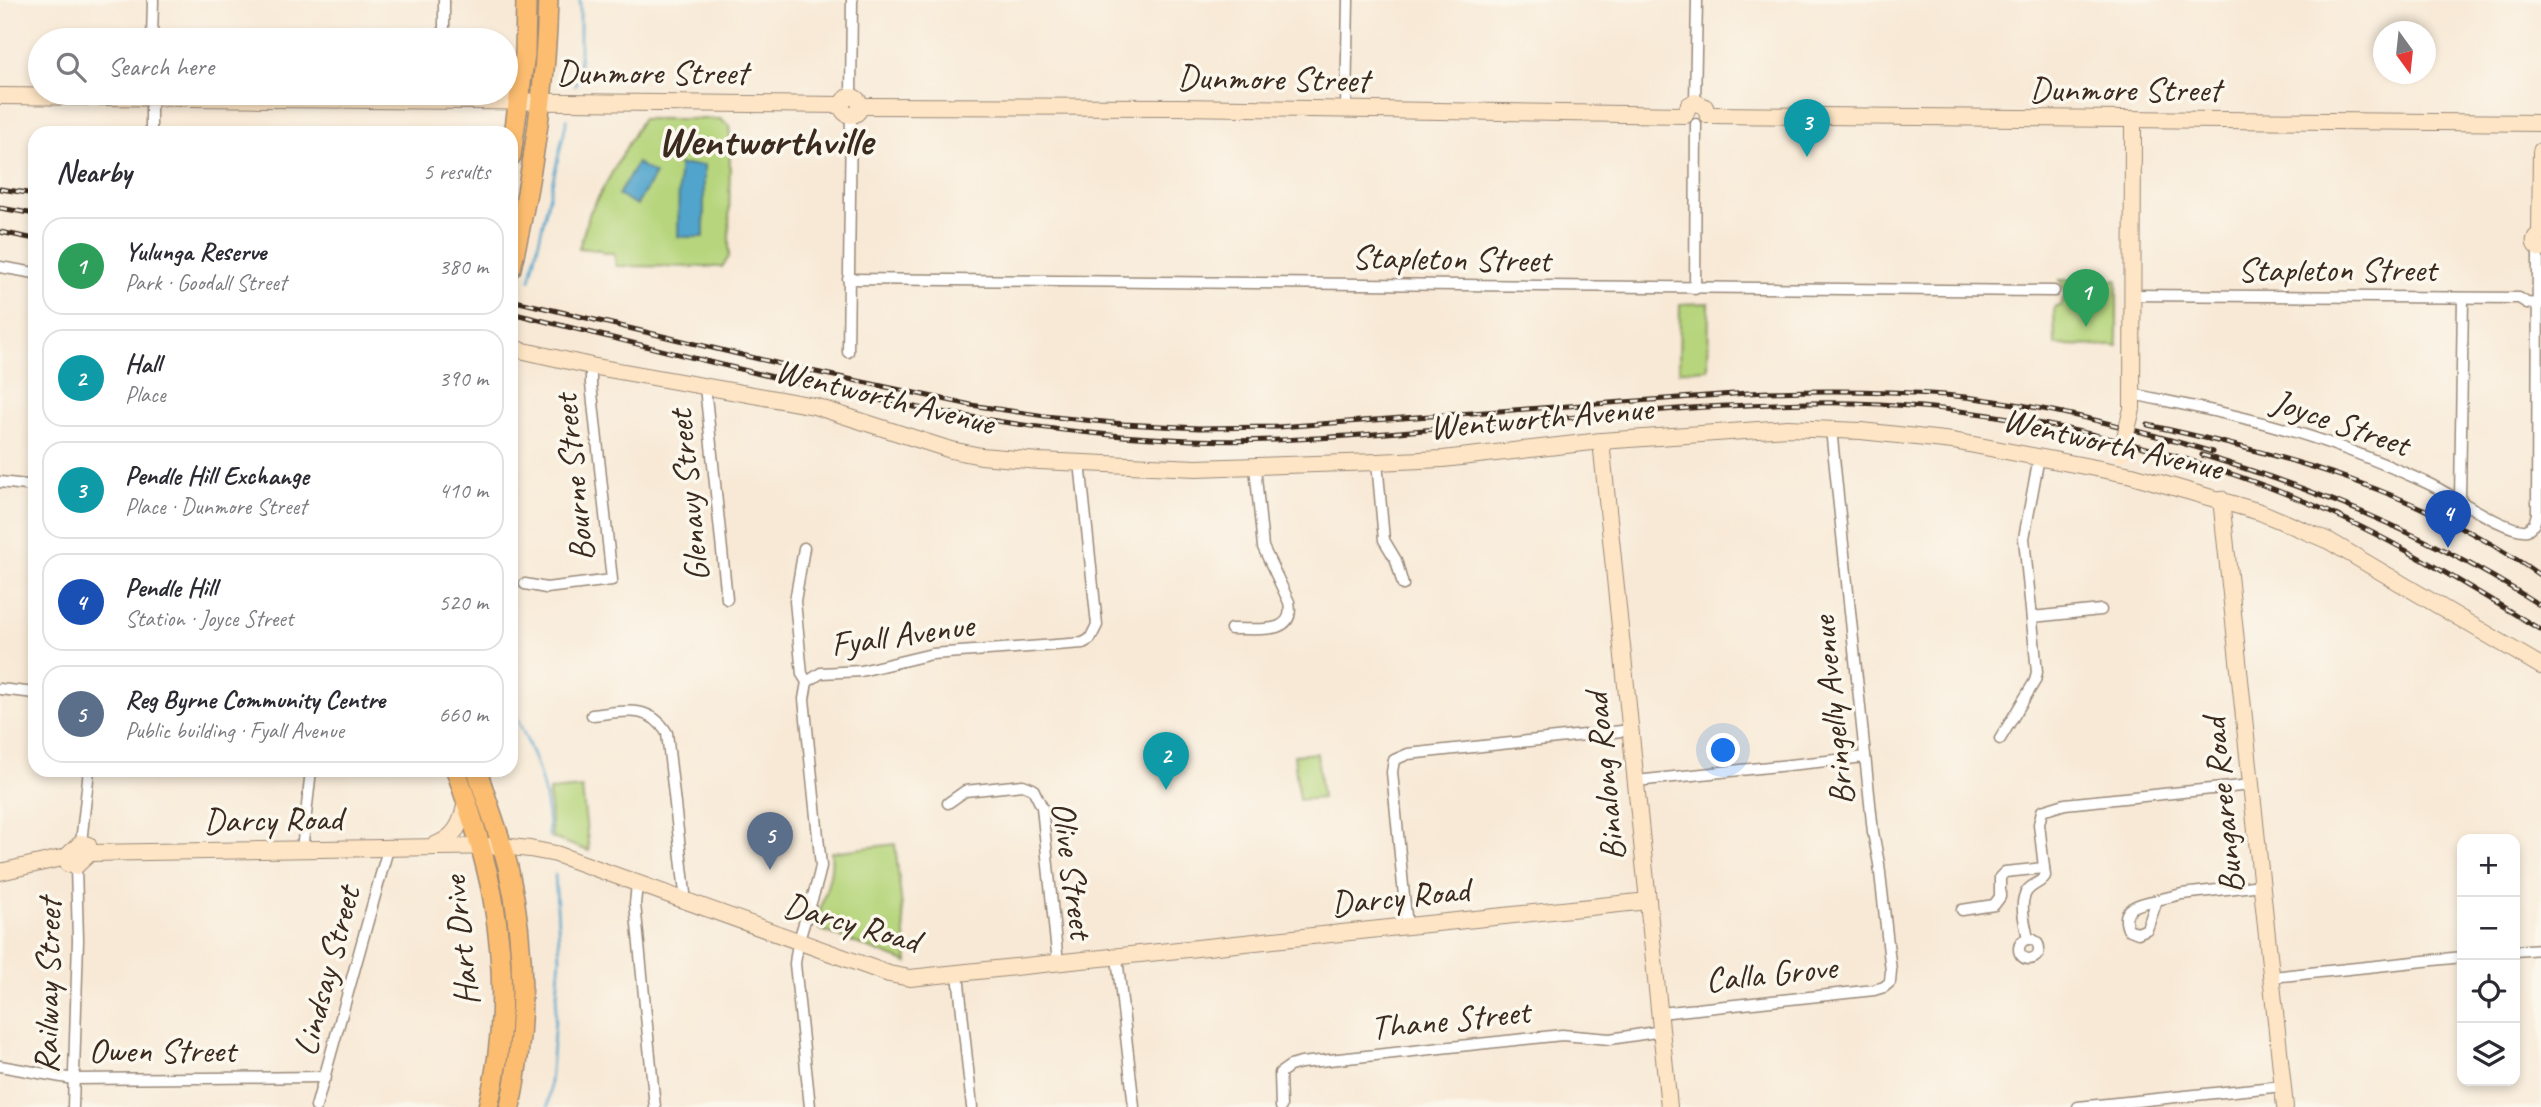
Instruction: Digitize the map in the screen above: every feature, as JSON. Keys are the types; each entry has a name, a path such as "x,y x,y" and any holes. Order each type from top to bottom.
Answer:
{"highway":[{"path":"516,126 525,54 526,0"},
{"path":"518,237 532,176 542,104 548,0"},
{"name":"Hart Drive","path":"458,777 480,847 498,931 500,1036 488,1107"},
{"name":"Hart Drive","path":"479,777 501,846 514,902 522,980 519,1051 510,1107"}],"street":[{"path":"152,28 153,0"},
{"path":"444,0 444,28"},
{"path":"848,352 852,0"},
{"path":"1346,110 1348,0"},
{"path":"1695,289 1698,0"},
{"name":"Dunmore Street","path":"0,96 28,96"},
{"name":"Dunmore Street","path":"519,103 2541,123"},
{"path":"151,105 151,126"},
{"path":"2117,472 2132,402 2133,121"},
{"path":"2539,462 2541,151"},
{"path":"0,267 28,272"},
{"name":"Stapleton Street","path":"848,279 2054,291"},
{"name":"Stapleton Street","path":"2132,295 2519,298 2527,303 2539,304"},
{"path":"2460,500 2463,298"},
{"name":"Wentworth Avenue","path":"518,350 591,366 814,406 958,452 1080,463 1196,468 1377,463 1443,459 1601,441 1787,428 1831,429 1953,441 2117,472 2221,499 2288,522 2329,541 2541,666"},
{"name":"Bourne Street","path":"525,584 546,588 612,580 591,366"},
{"name":"Glenavy Street","path":"705,387 727,599"},
{"name":"Joyce Street","path":"2132,402 2290,430 2384,463 2460,500 2511,529 2522,531 2531,527 2536,520 2539,462"},
{"name":"Bringelly Avenue","path":"1831,429 1865,757 1891,971 1888,985"},
{"name":"Binalong Road","path":"1601,441 1669,1107"},
{"path":"2000,739 2036,677 2024,538 2039,457"},
{"name":"Fyall Avenue","path":"810,1107 795,964 798,941 817,889 821,866 804,699 807,682 821,673 862,671 932,654 960,650 1035,648 1083,643 1090,639 1097,625 1080,463"},
{"path":"1377,463 1384,540 1396,560 1403,586"},
{"path":"1231,629 1277,628 1288,619 1290,611 1289,601 1263,547 1255,467"},
{"path":"0,482 28,485"},
{"name":"Bungaree Road","path":"2221,499 2285,1107"},
{"path":"804,548 795,601 802,674 807,682"},
{"path":"2032,617 2101,610"},
{"path":"0,688 28,692"},
{"path":"592,715 628,711 646,713 667,733 686,902"},
{"path":"1407,927 1392,772 1394,760 1408,754 1631,730"},
{"path":"1636,781 1865,757"},
{"path":"0,872 71,862 85,848 89,777"},
{"path":"302,850 310,777"},
{"name":"Olive Street","path":"948,803 965,791 1023,785 1033,789 1039,797 1045,830 1058,963"},
{"path":"2028,939 2023,900 2028,890 2044,879 2039,817 2044,809 2065,804 2251,785"},
{"path":"423,848 447,840 457,830 466,800"},
{"name":"Darcy Road","path":"85,848 302,850 501,846 530,849 556,854 903,978 1648,901"},
{"name":"Lindsay Street","path":"316,1107 388,849"},
{"name":"Railway Street","path":"71,862 78,940 73,1107"},
{"path":"1962,910 1994,905 2000,897 2000,877 2005,873 2044,868"},
{"path":"638,884 635,904 655,1107"},
{"path":"2157,900 2182,894 2262,885"},
{"path":"2520,951 2541,949"},
{"path":"1118,957 1134,1107"},
{"path":"2272,977 2457,958"},
{"path":"958,974 972,1107"},
{"name":"Calla Grove","path":"1660,1013 1874,990 1888,985"},
{"name":"Thane Street","path":"1281,1107 1280,1073 1301,1063 1562,1035 1610,1039 1662,1031"},
{"name":"Owen Street","path":"0,1066 74,1079 326,1077"},
{"path":"2078,1107 2283,1086"}],"green space":[{"path":"642,119 720,119 730,126 729,257 722,267 616,266 614,253 579,248 590,212"},
{"path":"2060,280 2117,280 2117,346 2055,345 2054,308 2061,305 2066,293"},
{"path":"1709,303 1708,369 1679,371 1680,304"},
{"path":"1317,753 1322,798 1299,800 1294,755"},
{"path":"582,788 589,851 552,838 549,791"},
{"path":"895,844 908,963 819,929 820,911 832,863 831,852"}],"water":[{"path":"637,163 655,174 637,205 618,195"},
{"path":"679,165 704,165 704,237 678,237"}],"waterway":[{"path":"575,86 580,58 580,0"},
{"path":"530,280 567,119"},
{"path":"518,721 542,785 549,837"},
{"path":"548,1107 560,957 555,875"}],"railway":[{"path":"0,189 28,193"},
{"path":"0,208 28,213"},
{"path":"0,232 28,238"},
{"path":"518,302 797,368 971,405 1124,424 1199,428 1278,427 1748,393 1871,391 1945,395 2047,410 2146,433 2212,452"},
{"path":"518,315 764,375 933,411 1105,434 1191,440 1301,439 1760,404 1873,404 2001,417 2129,443 2252,481 2311,504 2399,547 2541,630"},
{"path":"2148,425 2252,450 2352,480 2449,521 2495,546 2541,576"},
{"path":"2202,455 2291,484 2377,518 2461,559 2541,606"}],"place":[{"name":"Pendle Hill Exchange","path":"1807,157"},
{"name":"Yulunga Reserve","path":"2086,327"},
{"name":"Pendle Hill","path":"2448,548"},
{"name":"Hall","path":"1166,790"},
{"name":"Reg Byrne Community Centre","path":"770,870"}],"district":[{"name":"Wentworthville","path":"765,140"}]}
